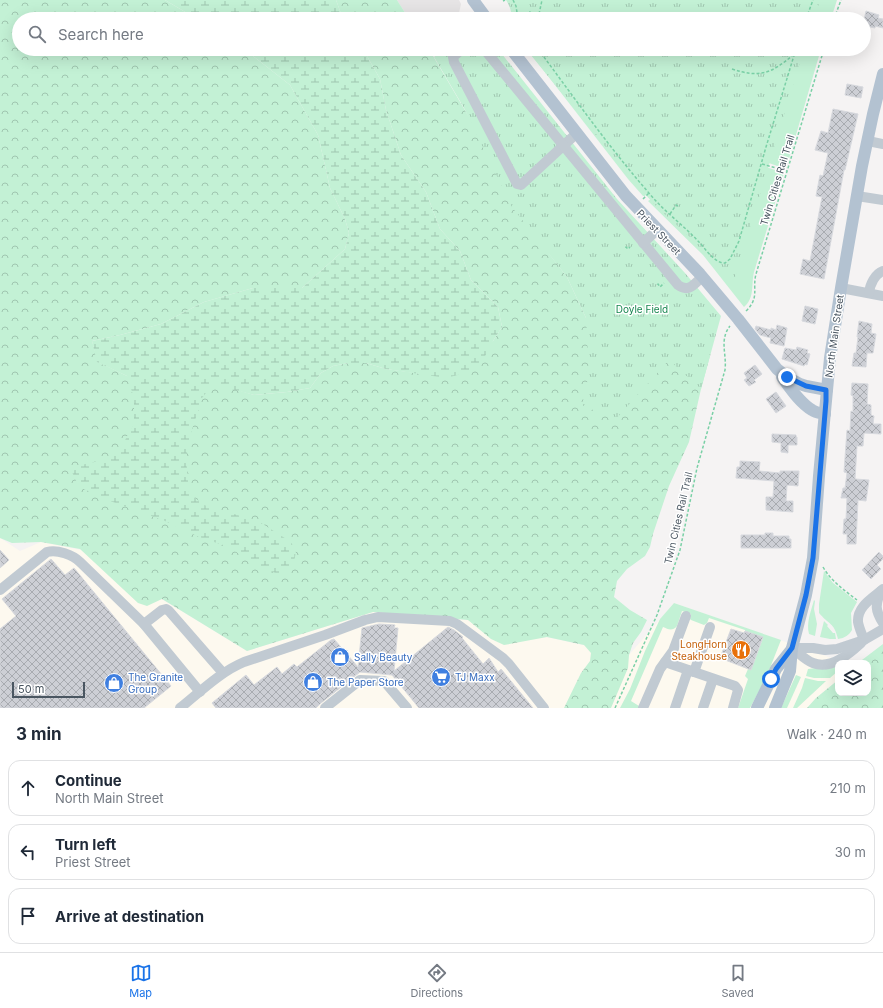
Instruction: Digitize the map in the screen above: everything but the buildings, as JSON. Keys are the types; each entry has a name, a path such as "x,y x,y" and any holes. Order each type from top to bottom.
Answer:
{"main road":[{"path":"473,0 482,12"},
{"name":"Priest Street","path":"516,56 606,171 638,202 657,230 702,277 738,319 777,369 787,377 800,384 826,390"},
{"name":"North Main Street","path":"774,708 780,698 790,671 792,648 806,595 813,558 826,390 830,358 862,166 883,74"},
{"path":"777,369 803,403 812,410 825,414"},
{"name":"North Main Street","path":"757,708 776,669 792,648"}],"street":[{"path":"454,56 454,62 517,184 523,184 577,133"},
{"path":"490,56 678,285 684,289 688,288 702,277"},
{"path":"868,141 883,144"},
{"path":"593,181 606,171"},
{"path":"858,196 883,200"},
{"path":"621,215 638,202"},
{"path":"644,243 657,230"},
{"path":"869,293 870,286 877,275 883,271"},
{"path":"841,288 883,296"},
{"path":"0,590 43,555 52,551 73,556 144,624 200,692"},
{"path":"864,640 858,623 860,611 882,590"},
{"path":"882,590 876,607 878,616 883,624"},
{"path":"144,624 162,610 166,609 224,673"},
{"path":"644,708 660,670 673,651 686,616"},
{"path":"180,708 233,666 365,620 378,618 450,621 457,624 503,658 544,708"},
{"path":"675,708 710,627"},
{"path":"792,648 830,650 864,640 883,630"},
{"path":"792,648 812,663 823,665 830,664 844,657 864,640"},
{"path":"665,662 735,686 738,690 733,708"},
{"path":"703,708 713,679"},
{"path":"326,708 360,680 384,681 407,708"}],"path":[{"path":"513,0 517,12"},
{"path":"539,12 542,0"},
{"path":"809,12 813,0"},
{"path":"837,12 841,0"},
{"path":"543,56 587,115 649,194 698,240 718,262 722,264 730,259 739,241 793,56"},
{"path":"732,69 750,74 768,72 791,56"},
{"name":"Twin Cities Rail Trail","path":"744,312 754,301 755,277 822,56"},
{"path":"762,163 787,171"},
{"path":"638,202 649,194"},
{"path":"670,215 676,205 678,206"},
{"path":"626,248 628,249 630,247"},
{"path":"658,285 660,287 662,285"},
{"name":"Twin Cities Rail Trail","path":"615,708 657,615 680,550 697,468 725,370 726,359 724,339 727,330 731,325"},
{"path":"823,567 836,584 860,602"}],"shaded area":[{"path":"397,0 459,0 461,4 459,12 405,12"},
{"path":"0,538 20,551 41,542 81,550 247,651 373,612 468,620 629,655 674,603 837,660 835,660 835,682 816,698 807,708 0,708"}],"green space":[{"path":"0,0 165,0 185,12 12,12 12,56 253,56 290,85 318,135 330,188 345,219 349,233 345,249 302,288 253,288 204,302 161,324 92,341 98,362 152,388 187,379 221,385 254,395 310,388 321,373 333,366 348,363 366,363 386,369 423,374 493,341 502,327 498,307 471,280 460,251 440,229 426,192 401,155 386,110 380,79 367,56 433,56 550,255 567,277 586,318 710,356 689,442 669,486 650,547 645,556 627,569 617,581 614,597 630,610 647,620 633,643 629,655 628,668 611,708 564,708 581,673 590,661 591,653 584,645 547,637 504,645 491,639 468,620 373,612 247,651 162,599 147,606 138,603 80,549 41,542 12,543 0,538"},
{"path":"165,0 336,0 340,12 185,12"},
{"path":"336,0 397,0 405,12 340,12"},
{"path":"506,0 820,0 816,12 511,12"},
{"path":"815,0 837,0 833,12 811,12"},
{"path":"253,56 367,56 380,79 386,110 401,155 426,192 440,229 460,251 471,280 498,307 502,327 484,358 469,372 446,378 386,369 366,363 348,363 333,366 321,373 310,388 287,392 254,395 213,384 202,398 190,436 186,457 189,493 204,505 258,521 291,542 296,552 293,566 281,575 267,570 226,546 199,537 165,521 110,501 79,487 72,472 81,465 103,460 121,448 134,423 134,398 127,376 97,362 92,341 161,324 204,302 253,288 302,288 345,249 349,233 345,219 330,188 318,135 290,85"},
{"name":"Doyle Field","path":"504,56 617,199 685,273 721,316 701,389 669,360 615,420 582,405 589,374 586,318 567,277 512,207 464,108 434,57"},
{"path":"532,56 646,194 645,196 643,196 628,179"},
{"path":"532,56 802,56 732,287 693,240 660,210 638,187"},
{"path":"797,56 819,56 786,169 766,162"},
{"path":"763,166 784,173 754,272 750,300 744,307 703,255 648,201"},
{"path":"824,571 833,583 857,602 851,613 852,630 840,639 838,639 833,626 819,613"},
{"path":"814,600 817,624 815,636 809,634 808,630 809,617"},
{"path":"674,603 781,640 766,678 750,708 738,708 748,679 745,676 748,669 751,670 763,638 745,630 709,618 707,623 704,625 691,620 691,614 682,611 675,628 670,630 663,627 631,701 639,706 639,708 620,708 630,689 660,619"},
{"path":"824,621 833,633 835,633 836,639 820,637"},
{"path":"883,644 883,708 807,708 816,698 835,682 835,696 871,696 871,660 862,660"},
{"path":"835,665 835,674 830,678 814,678 806,676 808,669"},
{"path":"796,675 801,677 787,708 781,708"},
{"path":"805,678 826,681 797,708 793,708 802,688"}],"place":[{"name":"LongHorn Steakhouse","path":"741,650"},
{"name":"Sally Beauty","path":"340,657"},
{"name":"TJ Maxx","path":"441,677"},
{"name":"The Paper Store","path":"313,682"},
{"name":"The Granite Group","path":"114,683"}],"route":[{"path":"771,679 776,669 792,648 806,595 813,558 826,401 826,390 806,386 787,377"}]}
